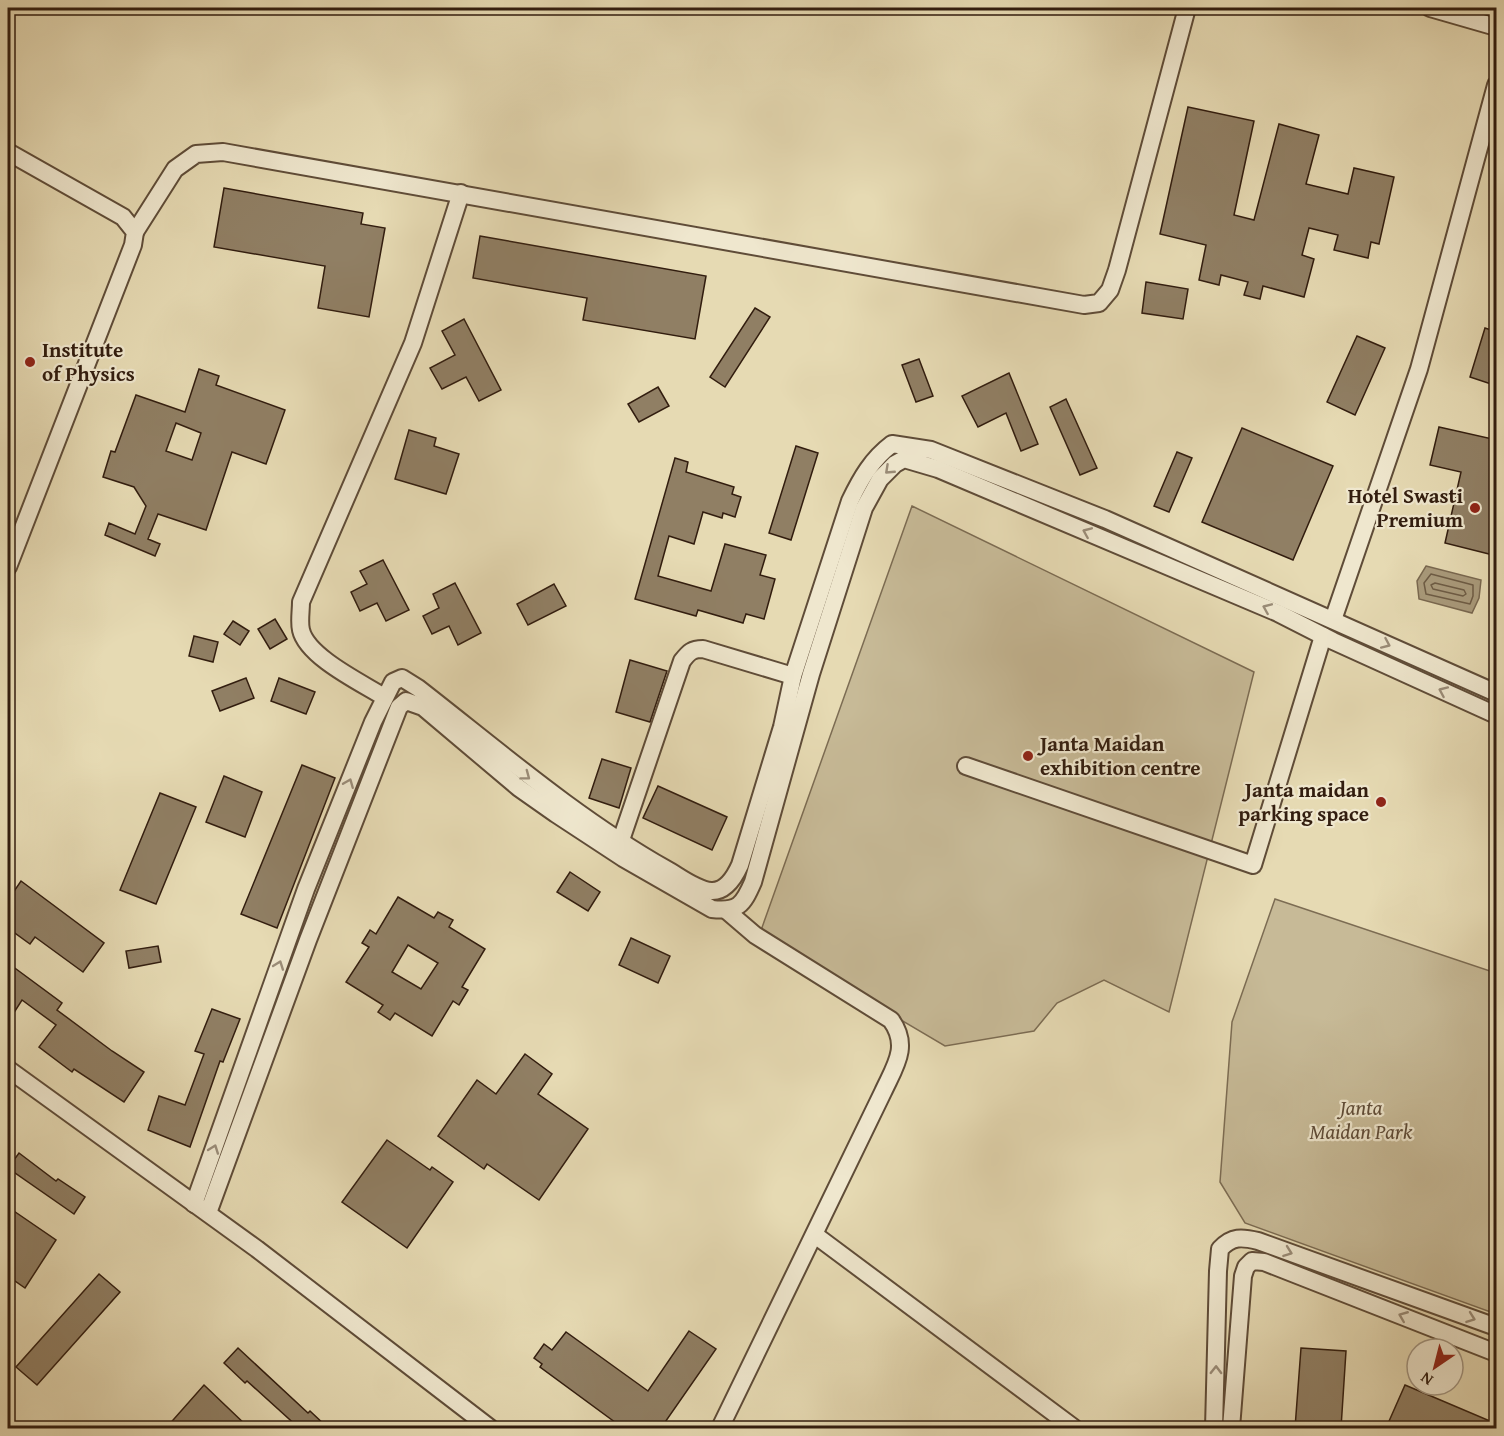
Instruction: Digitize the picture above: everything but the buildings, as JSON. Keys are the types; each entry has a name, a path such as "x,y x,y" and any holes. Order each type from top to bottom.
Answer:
{"street":[{"path":"8,567 133,245 135,232 175,168 196,154 223,152 1084,305 1099,303 1110,290 1117,270 1187,8"},
{"path":"1430,8 1497,27"},
{"path":"1332,620 1419,369 1497,85"},
{"path":"8,152 123,217 135,232"},
{"path":"384,697 326,661 311,648 301,631 301,602 413,343 461,193"},
{"path":"201,1208 306,889 384,697 397,678 408,681 521,772 620,843 695,885 712,891 723,888 733,879 782,727 793,675 850,501 862,475 879,453 892,444 931,450 1105,519 1497,693"},
{"path":"201,1208 399,707 406,700 423,707 519,788 623,858 712,909 727,911 738,907 747,896 753,882 811,674 864,508 880,479 895,464 904,459 960,478 1278,612 1323,636 1497,715"},
{"path":"966,766 1253,865 1323,636"},
{"path":"620,843 682,661 689,653 694,649 703,649 793,675"},
{"path":"720,1428 815,1235 899,1056 900,1032 891,1020 755,934 727,911"},
{"path":"8,1069 201,1208 490,1428"},
{"path":"815,1235 1074,1428"},
{"path":"1214,1428 1218,1271 1220,1250 1231,1240 1241,1237 1258,1241 1497,1327"},
{"path":"1231,1428 1243,1276 1246,1267 1252,1261 1264,1262 1497,1353"}],"green space":[{"name":"Janta Maidan exhibition centre","path":"912,506 1254,672 1169,1012 1104,980 1057,1003 1034,1031 945,1046 759,936"},
{"name":"Janta Maidan Park","path":"1275,899 1496,973 1496,1314 1245,1223 1220,1182 1232,1022"}],"water":[{"path":"1426,566 1481,580 1479,598 1472,613 1419,599 1417,581"}],"place":[{"name":"Institute of Physics","path":"30,362"},
{"name":"Hotel Swasti Premium","path":"1475,508"},
{"name":"Janta Maidan exhibition centre","path":"1028,756"},
{"name":"Janta maidan parking space","path":"1381,802"}]}
